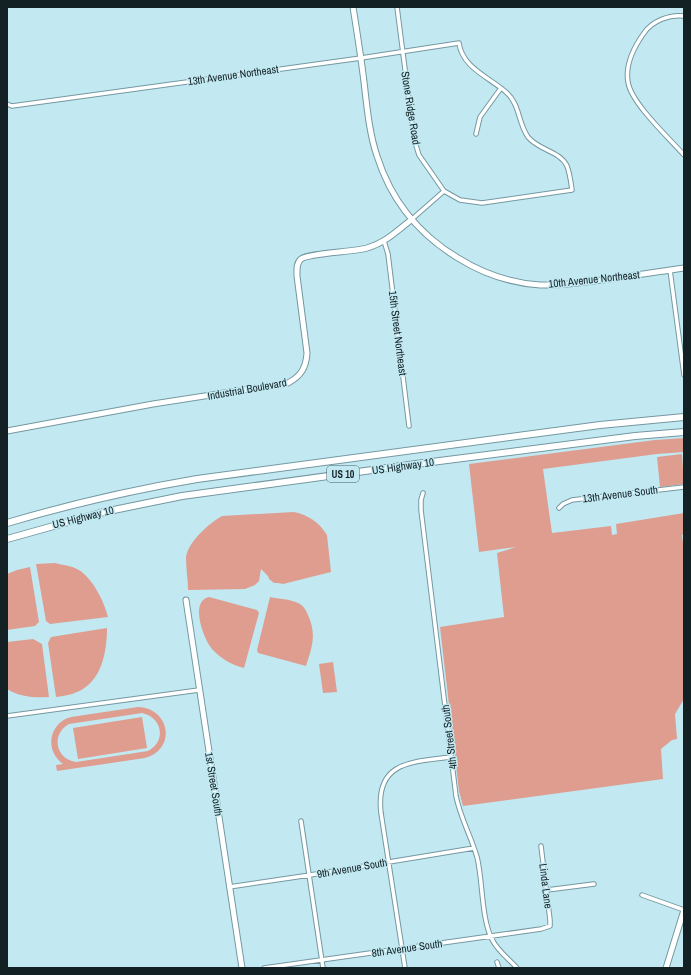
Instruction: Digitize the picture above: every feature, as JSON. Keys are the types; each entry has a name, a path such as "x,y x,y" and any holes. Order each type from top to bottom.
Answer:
{"highway":[{"name":"US Highway 10","path":"7,523 116,494 197,479 600,425 684,417"},
{"name":"US Highway 10","path":"7,539 104,512 182,496 635,436 684,432"}],"street":[{"path":"354,7 361,58"},
{"name":"Stone Ridge Road","path":"397,7 414,139 419,155 444,191 460,200 482,203 572,190 566,166 561,158 534,143 523,127 513,100 501,88"},
{"path":"684,16 678,15 664,18 652,24 644,32 631,55 628,69 628,82 632,95 640,106 684,155"},
{"name":"13th Avenue Northeast","path":"7,104 12,106 20,105 459,43 460,50 470,66 501,88"},
{"name":"10th Avenue Northeast","path":"361,58 369,124 383,172 411,220 436,244 462,261 496,276 526,283 547,285 572,284 684,268"},
{"path":"476,134 480,117 501,88"},
{"name":"Industrial Boulevard","path":"7,431 153,404 288,383 300,375 304,369 307,353 297,276 300,259 310,256 367,248 384,241 444,191"},
{"name":"15th Street Northeast","path":"384,241 388,254 409,426"},
{"path":"670,270 684,375"},
{"name":"13th Avenue South","path":"559,508 563,504 572,500 684,487"},
{"name":"4th Street South","path":"423,493 421,510 458,805 474,848 480,872 486,921 490,936 498,948 517,968"},
{"name":"1st Street South","path":"186,600 242,968"},
{"path":"7,716 199,690"},
{"path":"405,968 380,804 381,790 384,783 394,770 404,764 451,757"},
{"path":"301,821 323,968"},
{"name":"Linda Lane","path":"541,846 550,926"},
{"name":"9th Avenue South","path":"229,887 474,848"},
{"path":"547,890 594,884"},
{"path":"642,895 684,910 666,968"},
{"name":"8th Avenue South","path":"264,968 541,930 550,926"},
{"path":"497,962 499,968"}],"shaded area":[{"path":"684,438 684,452 657,454 543,469 552,533 611,526 612,535 617,534 616,524 684,513 684,534 682,535 684,550 684,699 675,714 677,739 672,740 661,749 663,779 463,806 459,791 440,627 504,617 497,553 516,547 479,552 469,464 655,440"},
{"path":"682,454 684,484 660,487 657,457"},
{"path":"294,512 313,520 327,535 331,572 283,584 274,583 261,569 259,581 255,585 245,589 188,590 187,552 194,540 211,523 222,516"},
{"path":"55,563 79,570 89,579 104,604 108,617 50,624 46,621 36,564"},
{"path":"30,567 39,622 35,626 7,630 7,574"},
{"path":"209,597 257,610 259,613 244,668 219,656 212,649 205,638 199,613 203,600"},
{"path":"270,597 295,602 301,605 306,611 311,622 313,641 306,666 258,653 257,650"},
{"path":"107,628 104,656 92,681 75,693 56,697 48,643 51,637"},
{"path":"33,639 42,644 49,697 27,696 17,694 7,689 7,642"},
{"path":"333,662 337,692 323,693 319,664"},
{"path":"138,707 149,709 157,714 163,721 166,730 165,738 162,746 155,753 145,758 57,771 56,765 63,764 53,752 51,745 52,738 58,725 71,717","holes":["142,713 149,715 158,724 160,736 154,747 148,751 76,762 69,760 64,756 58,746 60,734 63,728 69,724"]},
{"path":"142,717 147,748 78,759 73,728"}]}
